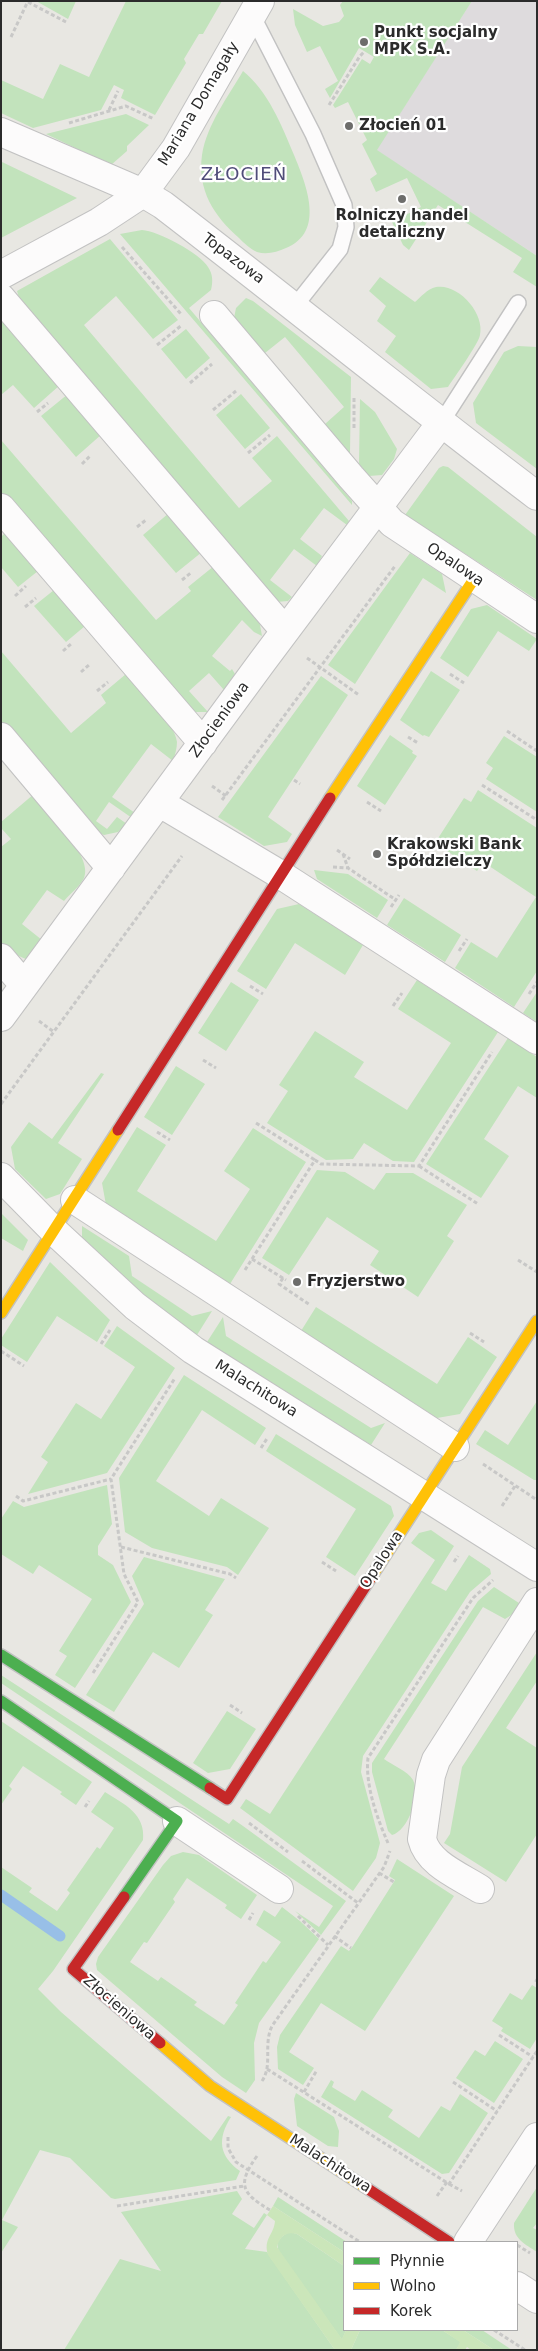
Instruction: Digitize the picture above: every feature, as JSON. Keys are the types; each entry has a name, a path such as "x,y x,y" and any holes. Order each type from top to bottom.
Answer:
{"street":[{"name":"Mariana Domagały","path":"1,275 99,222 143,193 176,148 256,8"},
{"name":"Topazowa","path":"8,136 143,193 163,205 537,496"},
{"path":"1,298 283,635"},
{"name":"Opalowa","path":"214,315 392,522 474,579 537,619"},
{"name":"Złocieniowa","path":"1,1017 377,506 441,423"},
{"path":"1,508 203,744"},
{"path":"1,1313 384,714 474,579"},
{"path":"1,737 111,868"},
{"path":"160,803 281,875 537,1040"},
{"path":"1,958 24,985"},
{"name":"Malachitowa","path":"1,1177 54,1231 135,1306 193,1350 537,1567"},
{"path":"75,1200 456,1447"},
{"name":"Opalowa","path":"227,1799 537,1321"},
{"path":"480,1889 435,1860 425,1850 422,1840 431,1775 442,1748 537,1602"},
{"path":"1,1654 227,1799"},
{"path":"1,1701 279,1889"},
{"name":"Złocieniowa","path":"177,1821 73,1969 210,2086"},
{"name":"Malachitowa","path":"210,2086 447,2241"},
{"path":"469,2241 537,2137"},
{"path":"518,2287 537,2299"}],"lane":[{"path":"256,8 344,205 346,227 340,248 295,306"},
{"path":"441,423 518,303"}],"path":[{"path":"11,37 28,1 66,22"},
{"path":"327,108 365,51"},
{"path":"109,111 118,91"},
{"path":"8,136 126,106 160,122"},
{"path":"157,345 187,321"},
{"path":"190,383 219,358"},
{"path":"213,410 242,385"},
{"path":"248,453 271,434"},
{"path":"1,1104 396,564"},
{"path":"283,635 320,666 384,714"},
{"path":"507,731 537,751"},
{"path":"482,785 537,820"},
{"path":"343,854 348,868 396,900"},
{"path":"418,1166 537,982"},
{"path":"256,1123 321,1164 418,1166 478,1204"},
{"path":"243,1274 315,1160"},
{"path":"252,1259 284,1279 279,1284 310,1305"},
{"path":"518,1260 537,1272"},
{"path":"1,1351 24,1366"},
{"path":"75,1701 138,1602 124,1574 110,1479 176,1376"},
{"path":"456,1447 536,1498"},
{"path":"16,1496 23,1501 110,1479"},
{"path":"499,1511 516,1486"},
{"path":"121,1548 230,1574 236,1578"},
{"path":"495,1578 473,1598 368,1758 367,1772 390,1851 387,1861 272,2026 266,2042 268,2070 449,2184 537,2051"},
{"path":"227,1799 236,1814 290,1852"},
{"path":"297,1858 358,1903"},
{"path":"379,1873 394,1882"},
{"path":"334,1936 351,1948"},
{"path":"499,2035 533,2058"},
{"path":"304,2092 317,2070"},
{"path":"453,2082 497,2111"},
{"path":"268,2124 259,2137 260,2150 247,2169 244,2186 245,2191 252,2200 270,2210"},
{"path":"229,2132 228,2140 231,2155 236,2162 358,2241"},
{"path":"117,2206 244,2186"},
{"path":"496,2331 525,2350"}],"shaded area":[{"path":"472,1 537,1 537,256 376,150"}],"green space":[{"path":"36,1 76,1 68,19"},
{"path":"126,1 222,1 203,34 199,34 184,59 186,63 155,115 121,98 124,90 114,85 101,110 33,128 1,113 1,80 43,99 60,64 89,77"},
{"path":"343,1 472,1 377,150 537,256 537,287 513,272 522,258 438,205 409,250 403,245 392,222 421,207 407,178 376,192 370,179 377,174 362,144 367,140 348,102 335,108 333,105 362,59 370,64 374,57 359,48 330,98 325,89 338,81 320,46 307,52 295,25 293,9 323,26 339,22 344,16 340,5"},
{"path":"243,71 260,88 279,121 294,155 310,206 306,231 298,241 272,253 254,251 230,230 209,201 202,180 202,155 208,132"},
{"path":"126,114 149,125 127,146 127,151 111,165 46,134"},
{"path":"2,162 77,198 1,238"},
{"path":"142,230 158,234 188,249 204,261 211,272 211,290 189,308 352,501 352,505 120,234"},
{"path":"110,239 178,320 153,339 116,296 84,325 239,508 272,481 252,458 277,436 349,521 347,525 324,508 300,539 322,556 317,566 294,549 270,580 292,597 288,601 276,602 272,599 159,462 20,301 17,291"},
{"path":"380,277 415,302 430,289 444,287 461,295 474,309 480,326 479,339 448,387 431,389 385,352 396,336 377,321 386,306 369,291"},
{"path":"246,298 253,301 351,377 350,454 325,424 344,407 285,337 265,353 234,318 236,308"},
{"path":"1,315 60,385 34,408 13,385 1,395"},
{"path":"186,329 210,358 186,379 161,349"},
{"path":"518,346 537,347 537,469 476,423 473,403 504,352"},
{"path":"68,394 102,434 76,457 41,416"},
{"path":"241,394 270,428 245,449 216,415"},
{"path":"360,399 375,412 397,449 394,459 382,475 369,476 359,464"},
{"path":"1,440 156,620 191,591 188,587 214,566 259,619 262,636 254,632 242,620 212,656 230,671 232,669 235,674 224,690 209,673 189,691 208,712 195,712 184,705 1,493"},
{"path":"443,466 448,467 537,537 537,600 405,515 439,468"},
{"path":"169,513 202,552 176,573 143,535"},
{"path":"5,533 38,571 18,587 1,567 1,537"},
{"path":"410,553 442,574 446,593 423,578 355,684 328,665"},
{"path":"54,590 85,626 66,642 34,606"},
{"path":"487,605 537,639 529,651 498,631 468,677 440,658 471,609"},
{"path":"1,651 71,733 106,703 101,695 126,674 170,724 177,742 173,761 151,744 112,797 135,813 132,818 109,802 96,821 107,829 117,817 127,824 118,832 104,835 91,829 1,723"},
{"path":"431,671 460,690 429,737 423,736 400,720"},
{"path":"321,676 348,695 268,817 292,834 287,842 264,846 218,817"},
{"path":"390,735 417,756 385,805 357,786"},
{"path":"504,736 537,757 537,812 486,779 493,768 486,763"},
{"path":"478,790 537,828 537,971 514,1007 455,968 471,942 497,958 536,897 483,862 477,871 435,843 464,798 471,802"},
{"path":"34,794 68,834 82,858 85,869 84,878 64,901 47,890 22,924 42,940 28,960 12,953 1,944 1,847 11,839 1,828 1,822"},
{"path":"314,870 348,874 388,900 377,918 317,879"},
{"path":"404,898 461,935 445,962 387,925"},
{"path":"299,904 363,945 345,975 295,943 266,989 237,971 277,909"},
{"path":"417,980 498,1032 414,1162 393,1161 364,1143 353,1159 326,1160 267,1123 288,1091 279,1085 315,1031 364,1062 354,1077 407,1110 451,1043 398,1009"},
{"path":"231,982 259,1000 226,1051 198,1033"},
{"path":"537,992 537,1022 523,1013"},
{"path":"508,1038 537,1057 537,1098 518,1086 484,1139 509,1156 481,1198 426,1164"},
{"path":"176,1066 205,1084 172,1135 144,1117"},
{"path":"101,1073 104,1074 58,1143 82,1159 60,1194 46,1199 15,1169 11,1147 29,1122 52,1139"},
{"path":"137,1127 166,1145 137,1191 216,1241 250,1189 224,1171 253,1128 306,1162 230,1284 106,1205 102,1183"},
{"path":"317,1170 345,1172 374,1190 386,1173 413,1173 467,1205 447,1236 454,1241 418,1297 370,1265 379,1251 327,1217 289,1275 262,1258"},
{"path":"1,1213 28,1240 23,1251 1,1238"},
{"path":"82,1226 129,1256 132,1276 192,1316 212,1311 197,1335 148,1300 82,1238"},
{"path":"50,1262 110,1320 97,1342 57,1316 27,1362 1,1345 1,1339"},
{"path":"316,1307 437,1384 468,1337 497,1357 460,1414 437,1418 301,1331"},
{"path":"223,1317 226,1336 371,1428 385,1423 371,1445 207,1342"},
{"path":"117,1326 175,1368 107,1473 28,1494 48,1462 41,1457 76,1403 101,1419 135,1367 104,1346"},
{"path":"184,1375 266,1428 255,1445 202,1410 156,1481 209,1516 221,1498 269,1528 238,1575 227,1567 152,1548 125,1532 119,1478"},
{"path":"537,1401 537,1480 534,1480 476,1444 485,1430 508,1445"},
{"path":"276,1434 391,1506 394,1516 355,1576 326,1557 356,1509 266,1451"},
{"path":"107,1485 112,1524 98,1546 98,1555 113,1565 131,1602 75,1688 55,1675 67,1656 59,1651 92,1599 39,1565 33,1574 1,1554 1,1519 13,1501 24,1507"},
{"path":"431,1530 454,1546 431,1583 446,1591 469,1555 490,1569 491,1574 470,1592 363,1756 361,1772 380,1843 376,1858 353,1891 240,1808 246,1799 270,1814 435,1560 411,1543 419,1533"},
{"path":"144,1557 225,1579 205,1610 213,1615 179,1668 153,1652 114,1712 86,1695 144,1604 132,1576"},
{"path":"494,1587 519,1603 513,1614 505,1619 483,1607 384,1759 411,1777 415,1787 412,1812 403,1827 392,1835 388,1831 372,1772 372,1763 478,1601"},
{"path":"537,1652 537,1681 506,1728 537,1748 537,1834 506,1882 444,1843 450,1834 462,1767"},
{"path":"1,1675 229,1824 233,1819 346,1901 321,1935 295,1911 319,1927 333,1906 1,1683"},
{"path":"227,1711 256,1729 230,1769 208,1773 193,1763"},
{"path":"1,1721 92,1782 76,1805 60,1794 62,1792 23,1766 9,1786 12,1789 1,1805"},
{"path":"105,1792 126,1806 137,1817 141,1823 143,1840 53,1971 38,1989 61,2012 211,2141 228,2116 231,2117 224,2133 222,2147 228,2159 240,2171 236,2180 115,2199 111,2198 70,2158 40,2150 2,2220 18,2227 1,2253 1,1867 32,1888 29,1892 57,1911 70,1893 67,1890 97,1847 100,1849 114,1828 91,1812"},
{"path":"183,1852 199,1855 257,1895 241,1919 225,1908 227,1905 187,1878 173,1899 175,1902 147,1943 144,1942 130,1962 158,1981 161,1977 197,2002 194,2005 224,2025 238,2005 235,2003 263,1961 266,1963 281,1942 256,1925 264,1910 275,1917 282,1907 319,1939 259,2023 254,2043 255,2080 246,2093 222,2077 97,1970 98,1957 163,1865 171,1856"},
{"path":"397,1859 454,1896 365,2031 321,2003 289,2052 314,2068 303,2085 278,2069 277,2047 280,2035 341,1946 349,1951 353,1946 395,1880 389,1876"},
{"path":"532,1985 537,1988 537,2038 530,2049 501,2031 503,2028 492,2021 510,1993 522,2000"},
{"path":"495,2041 523,2059 494,2103 456,2078 475,2050 485,2056"},
{"path":"331,2080 334,2082 332,2087 355,2101 362,2090 393,2110 388,2117 419,2138 441,2106 450,2111 460,2094 488,2113 449,2173 442,2174 321,2097"},
{"path":"296,2093 334,2117 339,2131 338,2147 328,2146 297,2126 294,2099"},
{"path":"537,2187 537,2223 533,2228 537,2230 537,2252 524,2244 518,2237 515,2233 514,2223"},
{"path":"237,2191 242,2199 232,2214 254,2228 264,2213 267,2215 245,2249 267,2252 335,2350 64,2350 120,2259 161,2271 121,2212"},
{"path":"278,2197 345,2241 343,2241 343,2251 273,2206"},
{"path":"273,2206 343,2251 343,2265 293,2233 284,2235 277,2247 342,2339 346,2331 360,2331 351,2350 335,2350 268,2255 267,2244 275,2221 267,2215"},
{"path":"290,2232 297,2234 343,2265 343,2331 346,2331 342,2340 279,2252 278,2242 284,2235"},
{"path":"360,2331 444,2331 461,2342 456,2350 351,2350"},
{"path":"444,2331 465,2331 494,2350 471,2350 467,2347 465,2350 456,2350 460,2342"},
{"path":"465,2331 484,2331 512,2350 494,2350"}],"waterway":[{"path":"1,1895 60,1936"}],"traffic: fast":[{"path":"1,1655 210,1788"},
{"path":"1,1701 177,1821 124,1897"}],"traffic: slow":[{"path":"330,798 474,579"},
{"path":"1,1313 118,1130"},
{"path":"370,1579 537,1321"},
{"path":"160,2043 210,2086 365,2187"}],"traffic: jam":[{"path":"118,1130 330,798"},
{"path":"210,1788 227,1799 370,1579"},
{"path":"124,1897 73,1969 160,2043"},
{"path":"365,2187 447,2241"}],"place":[{"name":"Punkt socjalny MPK S.A.","path":"364,42"},
{"name":"Złocień 01","path":"349,126"},
{"name":"Rolniczy handel detaliczny","path":"402,199"},
{"name":"Krakowski Bank Spółdzielczy","path":"377,854"},
{"name":"Fryzjerstwo","path":"297,1282"}],"district":[{"name":"ZŁOCIEŃ","path":"244,175"}]}
